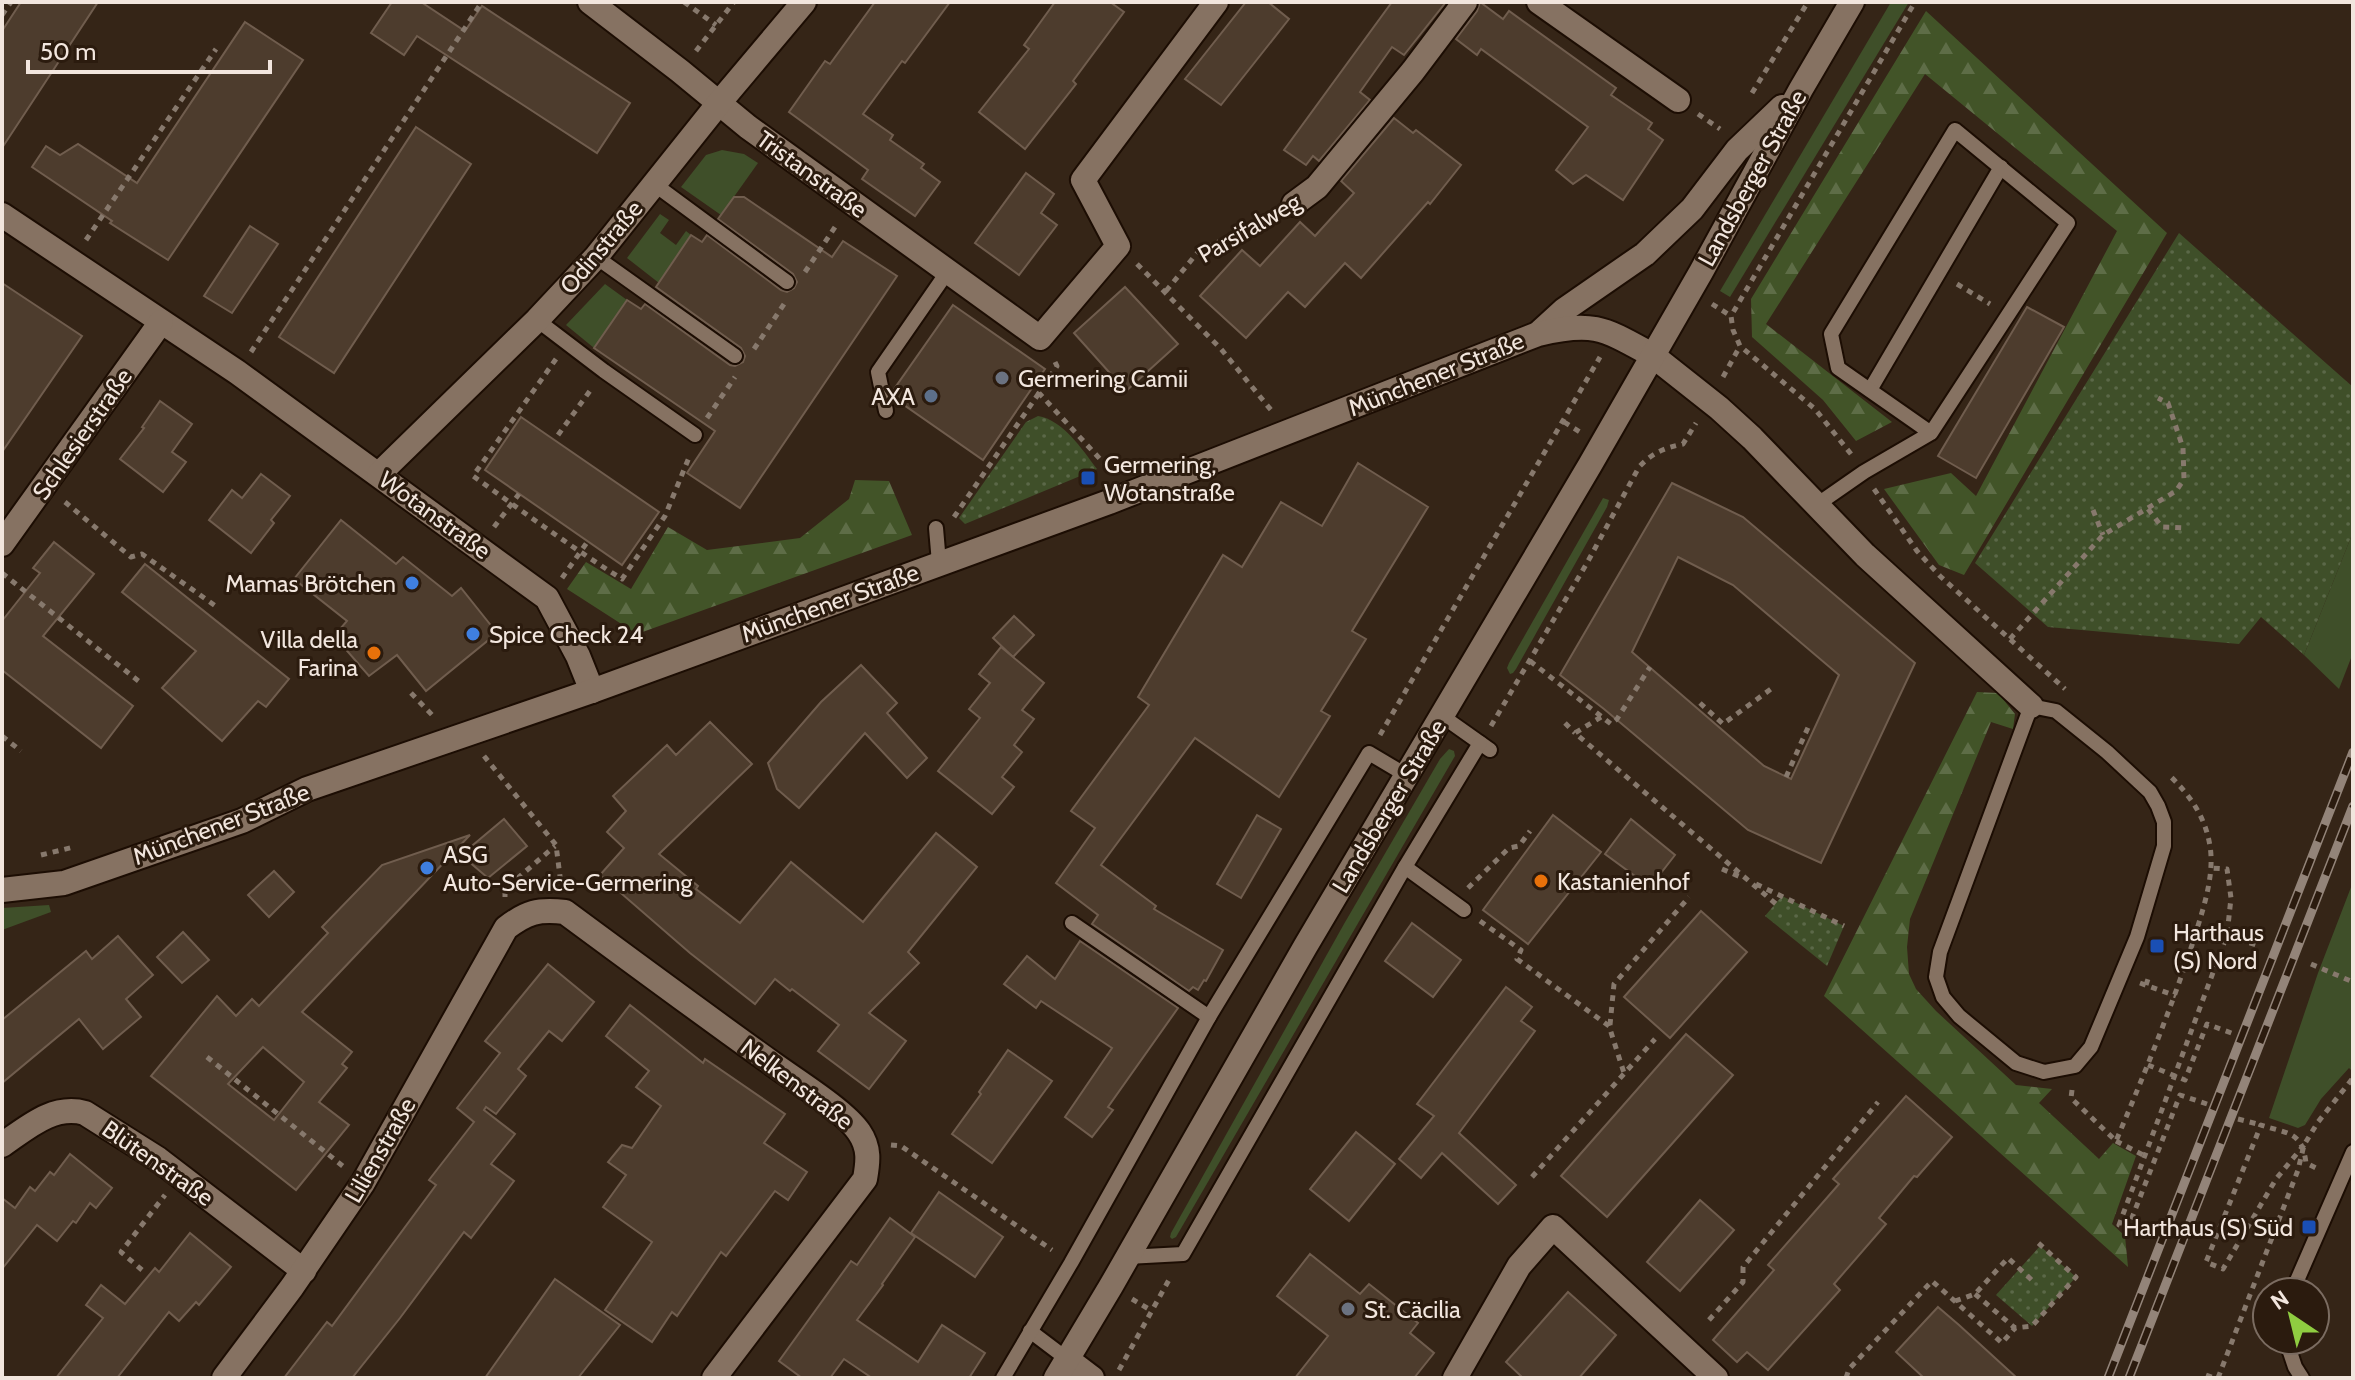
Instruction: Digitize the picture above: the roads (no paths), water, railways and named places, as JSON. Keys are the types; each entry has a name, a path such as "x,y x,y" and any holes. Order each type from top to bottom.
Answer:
{"street":[{"name":"Tristanstraße","path":"590,2 748,127 1040,338 1118,246 1083,180 1216,2"},
{"name":"Odinstraße","path":"379,474 537,320 596,257 804,2"},
{"name":"Parsifalweg","path":"1294,204 1317,187 1413,71 1465,2"},
{"path":"1539,2 1678,100"},
{"name":"Landsberger Straße","path":"1062,1369 1701,272 1852,2"},
{"path":"1538,334 1564,310 1645,254 1692,209 1737,150 1801,89"},
{"name":"Wotanstraße","path":"2,215 237,372 547,598 578,656 592,691"},
{"name":"Schlesierstraße","path":"2,544 161,322"},
{"name":"Münchener Straße","path":"2,890 72,880 242,821 307,789 592,691 938,554 1126,494 1538,334 1568,327 1600,329 1652,355"},
{"path":"1652,355 1752,438 1865,555 2031,706"},
{"name":"Lilienstraße","path":"224,1378 304,1271 363,1183 515,922 546,910 565,912"},
{"name":"Nelkenstraße","path":"565,912 845,1117 866,1144 869,1159 865,1179 714,1378"},
{"name":"Blütenstraße","path":"2,1145 59,1112 74,1110 85,1113 180,1175 304,1271"},
{"path":"1455,1378 1519,1266 1553,1227 1716,1378"},
{"path":"1062,1369 1092,1378"}],"lane":[{"path":"1818,504 1864,472 1931,433 2068,223 1955,130 1831,334 1838,368 1931,433"},
{"path":"1870,390 2001,167"},
{"path":"654,184 787,282"},
{"path":"596,257 735,356"},
{"path":"886,411 878,372 948,271"},
{"path":"537,320 695,435"},
{"path":"936,528 938,554"},
{"path":"2031,706 2056,711 2107,752 2150,792 2164,822 2164,846 2137,937 2091,1047 2075,1066 2044,1072 2016,1063 1959,1016 1943,997 1936,977 1940,952 2031,706"},
{"name":"Landsberger Straße","path":"1127,1257 1183,1254 1405,867 1485,746 1442,716"},
{"name":"Landsberger Straße","path":"1003,1378 1209,1017 1369,753 1406,775"},
{"path":"1405,867 1460,907"},
{"path":"1072,923 1209,1017"},
{"path":"2299,1276 2353,1152"},
{"path":"1030,1331 1062,1369"},
{"path":"2291,1356 2302,1378"}],"railway":[{"path":"2108,1378 2353,752"},
{"path":"2129,1378 2353,806"}],"place":[{"name":"Germering Camii","path":"1002,378"},
{"name":"AXA","path":"931,396"},
{"name":"Germering, Wotanstraße","path":"1088,478"},
{"name":"Mamas Brötchen","path":"412,583"},
{"name":"Spice Check 24","path":"473,634"},
{"name":"Villa della Farina","path":"374,653"},
{"name":"ASG Auto-Service-Germering","path":"427,868"},
{"name":"Kastanienhof","path":"1541,881"},
{"name":"Harthaus (S) Nord","path":"2157,946"},
{"name":"Harthaus (S) Süd","path":"2309,1227"},
{"name":"St. Cäcilia","path":"1348,1309"}]}
